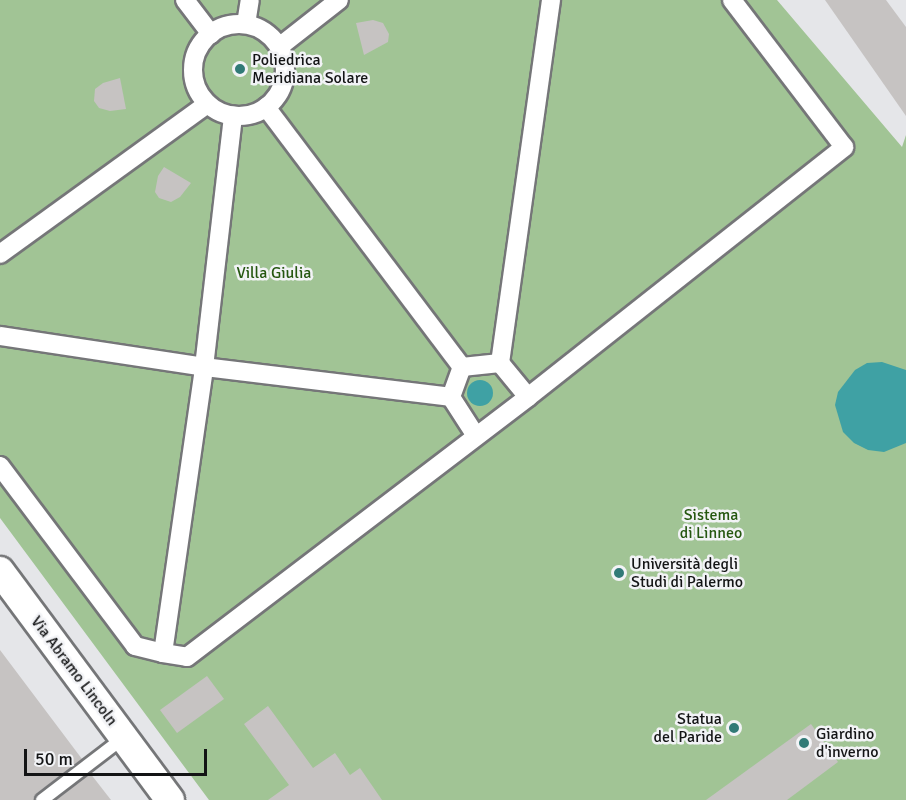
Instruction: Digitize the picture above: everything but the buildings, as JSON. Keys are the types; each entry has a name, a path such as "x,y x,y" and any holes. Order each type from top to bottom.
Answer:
{"street":[{"path":"185,0 211,34"},
{"path":"246,24 250,0"},
{"path":"279,47 339,0"},
{"path":"528,397 500,363 551,0"},
{"path":"0,466 135,646 187,657 528,397 844,147 732,0"},
{"path":"232,24 246,24 270,36 279,47 283,57 284,79 280,90 266,107 255,113 233,116 207,104 194,82 193,69 200,45 211,34 232,24"},
{"path":"0,254 207,104"},
{"path":"266,107 462,367"},
{"path":"163,653 204,367 233,116"},
{"path":"0,336 204,367 451,397"},
{"path":"462,367 500,363"},
{"path":"451,397 462,367"},
{"path":"451,397 476,436"},
{"name":"Via Abramo Lincoln","path":"0,571 170,800"}],"lane":[{"path":"42,800 123,738"}],"green space":[{"path":"0,0 777,0 902,147 906,135 906,800 209,800 0,518"}],"water":[{"path":"882,362 906,370 906,443 884,452 868,450 854,443 843,432 835,405 838,392 855,370 867,363"},
{"path":"480,380 489,384 493,393 489,402 480,406 471,402 467,393 471,384"}],"place":[{"name":"Poliedrica Meridiana Solare","path":"240,69"},
{"name":"Università degli Studi di Palermo","path":"619,573"},
{"name":"Statua del Paride","path":"734,728"},
{"name":"Giardino d'inverno","path":"804,743"}],"park label":[{"name":"Villa Giulia","path":"274,273"},
{"name":"Sistema di Linneo","path":"711,524"}]}
